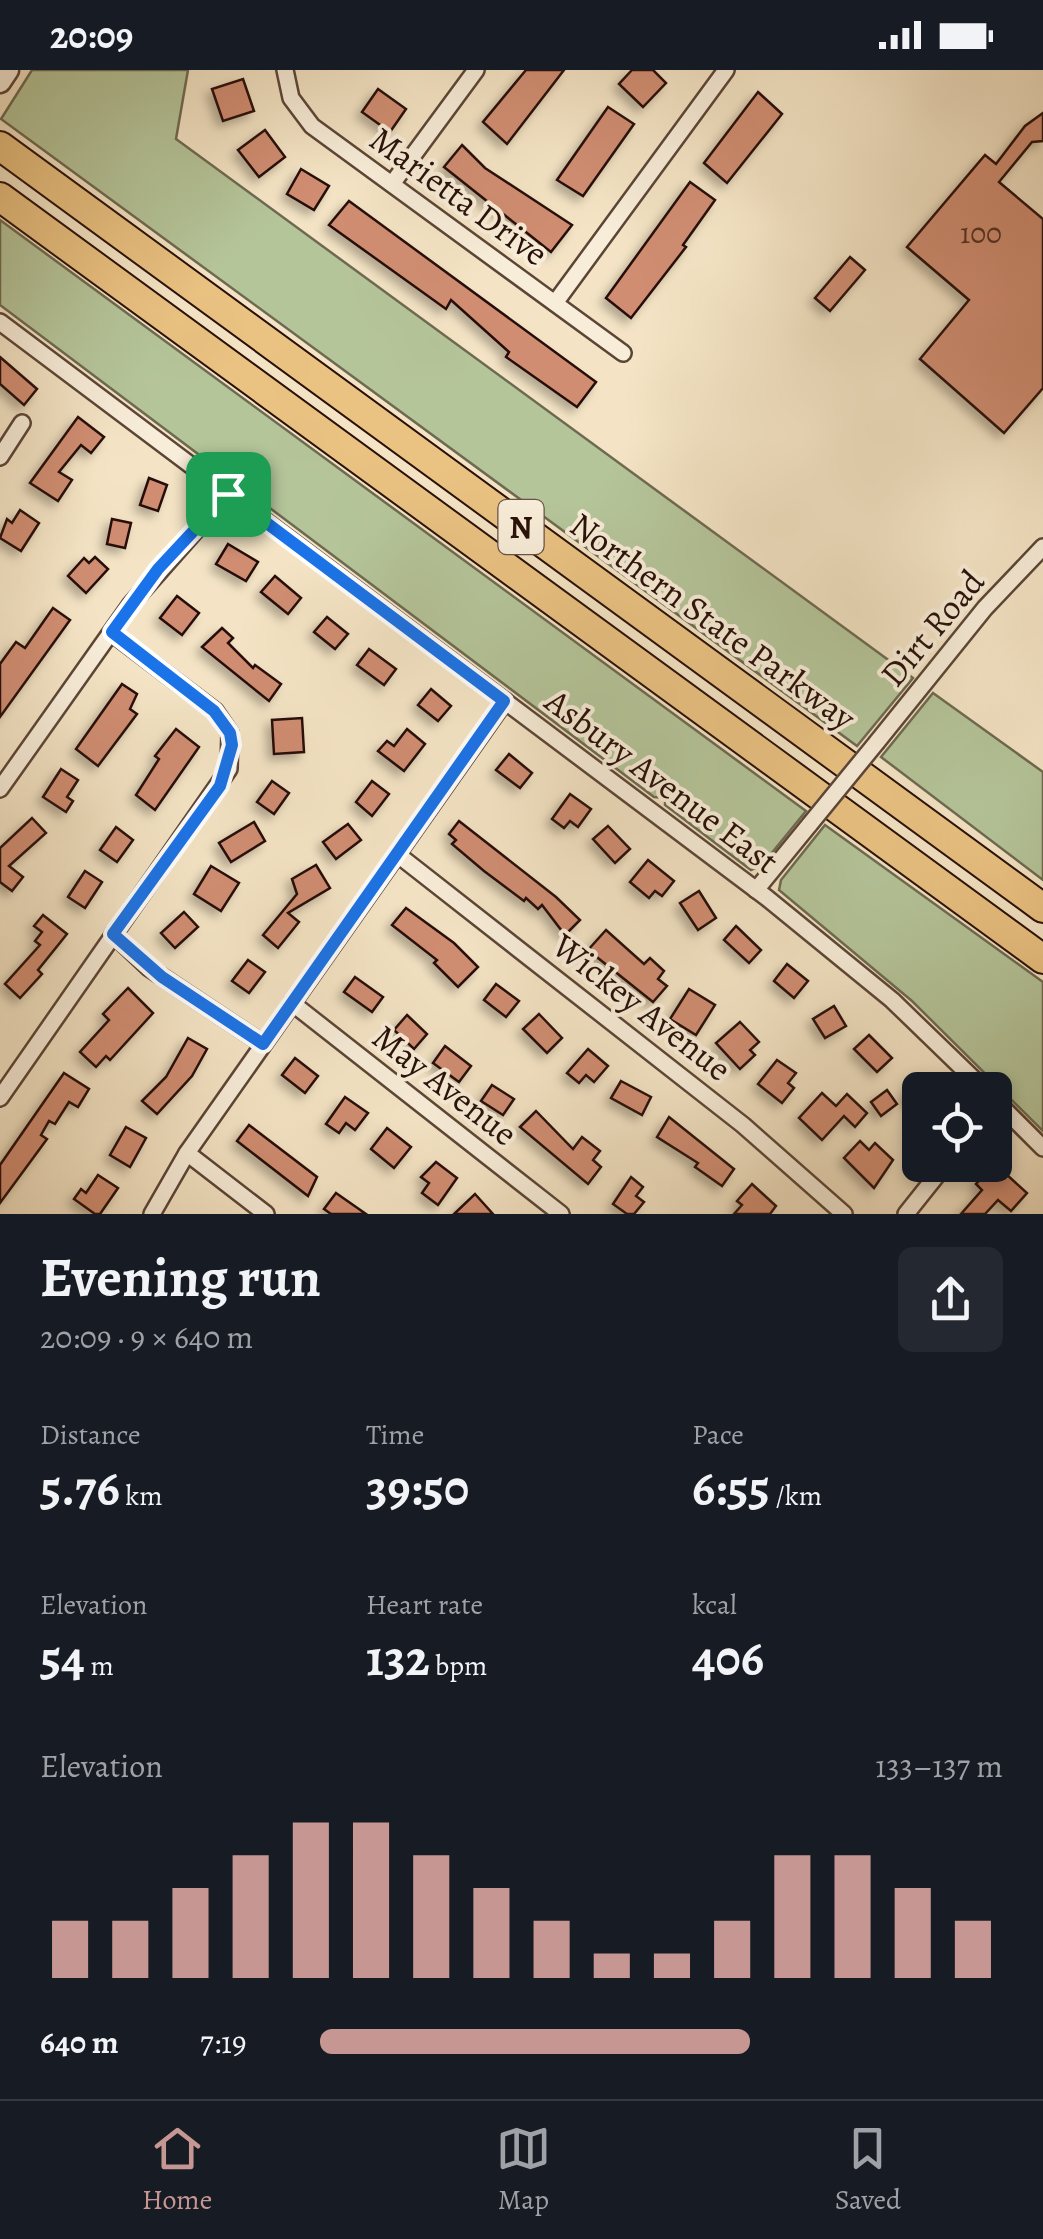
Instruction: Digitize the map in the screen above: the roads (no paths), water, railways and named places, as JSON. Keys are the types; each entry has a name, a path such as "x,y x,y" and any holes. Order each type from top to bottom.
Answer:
{"highway":[{"name":"Northern State Parkway","path":"0,146 1043,908"},
{"name":"N","path":"0,197 1043,959"}],"street":[{"path":"0,82 8,70"},
{"name":"Marietta Drive","path":"285,70 291,98 312,126 623,353"},
{"path":"392,184 476,70"},
{"path":"555,303 726,70"},
{"name":"Asbury Avenue East","path":"0,322 756,890 892,1000 966,1072"},
{"path":"0,458 22,423"},
{"path":"0,789 158,569 228,494"},
{"name":"Dirt Road","path":"756,890 985,608 1043,547"},
{"path":"0,1098 220,786 232,745 230,733 214,711 112,632"},
{"path":"152,1214 187,1152 504,701"},
{"name":"Wickey Avenue","path":"397,854 743,1125 844,1214"},
{"path":"113,934 162,977 263,1044"},
{"name":"May Avenue","path":"292,1003 561,1214"},
{"path":"1012,1117 1043,1148"},
{"path":"187,1152 266,1214"},
{"path":"906,1214 931,1182"}]}
